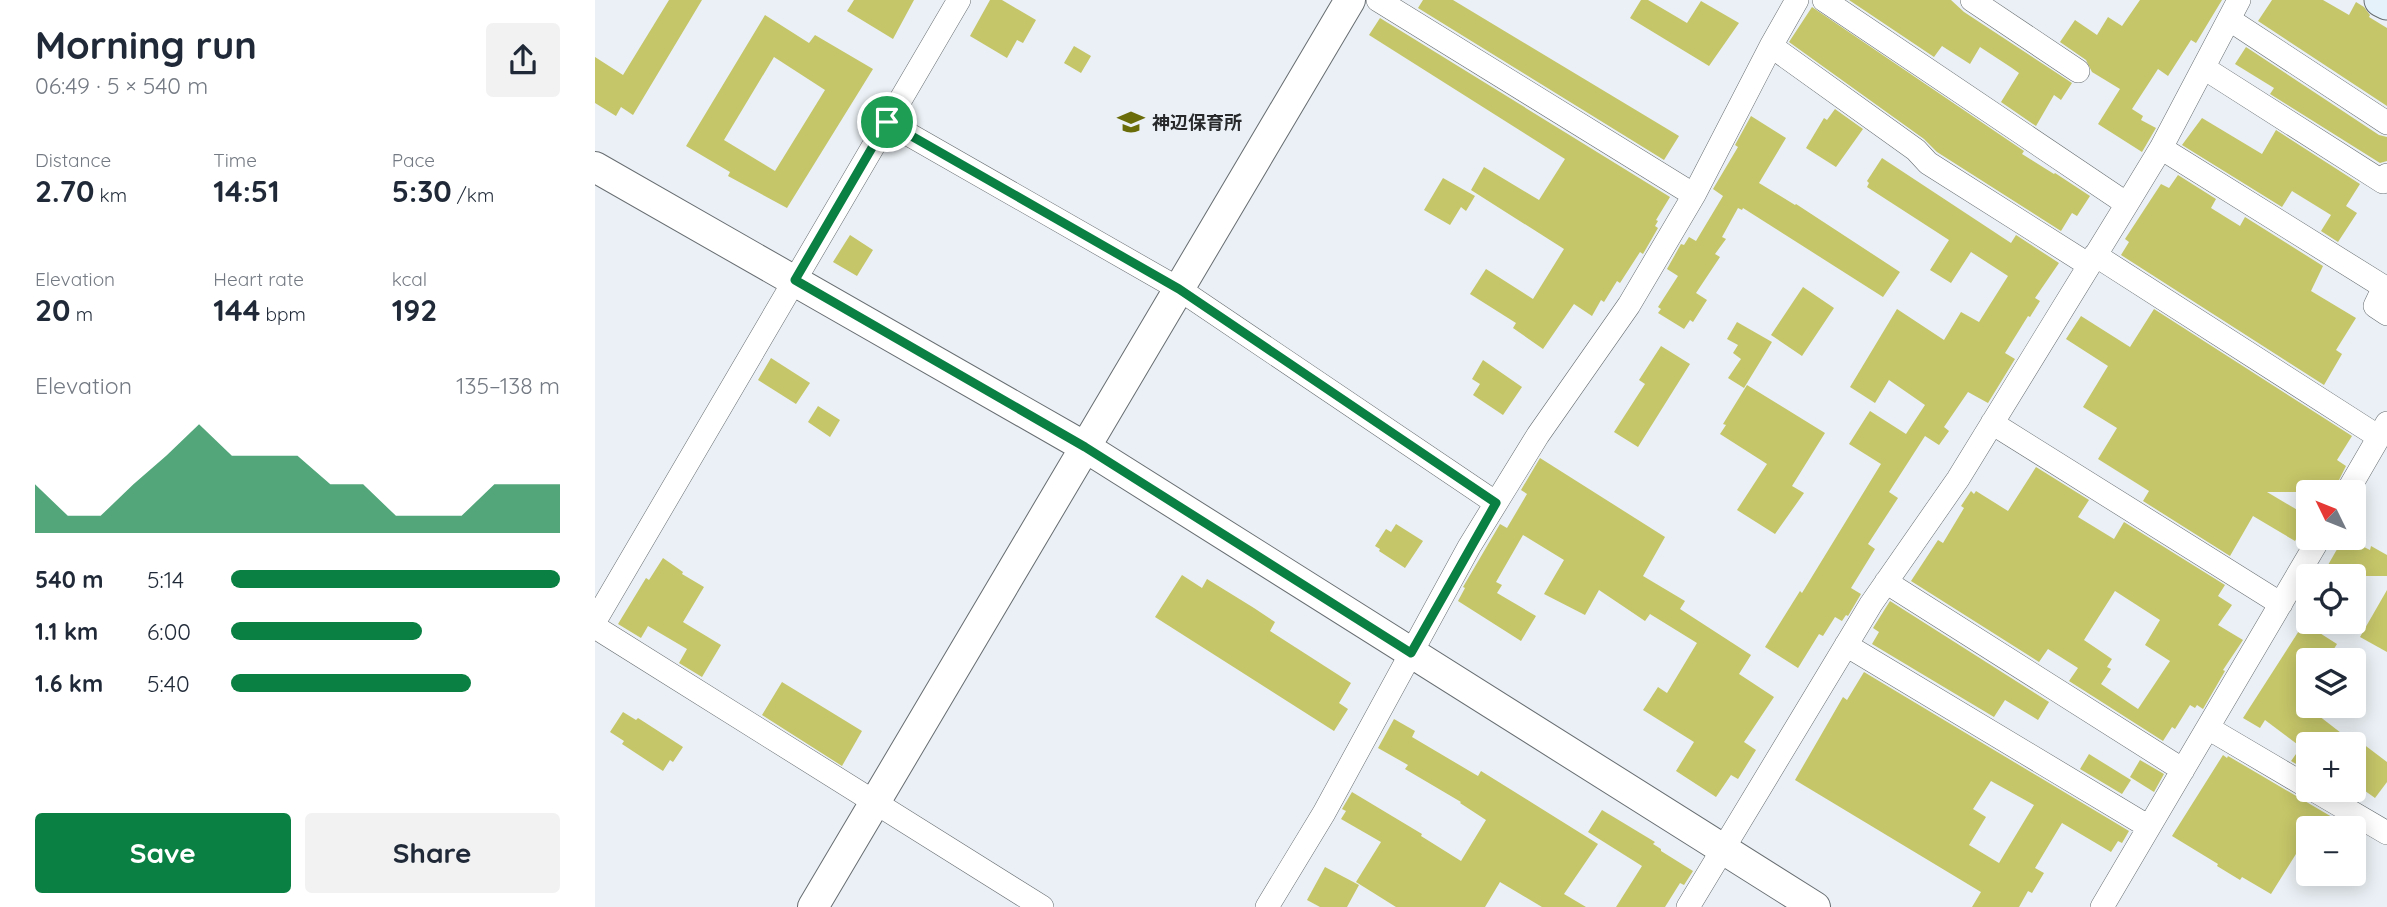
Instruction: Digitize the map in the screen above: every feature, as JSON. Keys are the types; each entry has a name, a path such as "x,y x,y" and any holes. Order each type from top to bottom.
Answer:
{"main road":[{"path":"2381,0 2387,4"}],"street":[{"path":"595,621 959,0"},
{"path":"813,907 1350,0"},
{"path":"1378,0 1694,195"},
{"path":"1267,907 1324,813 1496,503 1538,435 1629,305 1694,195 1797,0"},
{"path":"1824,0 2127,204"},
{"path":"1972,0 2078,71"},
{"path":"1688,907 1885,582 1958,479 2127,204 2161,148 2235,10 2387,123"},
{"path":"1771,46 1916,150 1928,163 2383,430 2354,480"},
{"path":"2204,68 2383,182 2387,175"},
{"path":"887,122 1179,289 1496,503"},
{"path":"2161,148 2384,287 2375,306 2387,314"},
{"path":"595,167 1085,447 1815,907"},
{"path":"1992,423 2281,604"},
{"path":"2102,907 2312,550"},
{"path":"1885,582 2183,770"},
{"path":"595,627 1042,907"},
{"path":"1846,645 2149,827"},
{"path":"2208,728 2296,780"},
{"path":"2334,802 2387,833"}],"building":[{"path":"669,0 702,0 633,115 621,107 616,116 595,103 595,57 623,75"},
{"path":"854,0 914,0 893,39 847,11"},
{"path":"990,0 1002,0 1036,20 1023,43 1017,40 1007,58 970,36"},
{"path":"1423,0 1453,0 1679,136 1664,160 1418,8"},
{"path":"1641,0 1648,0 1687,23 1701,1 1739,23 1709,66 1630,18"},
{"path":"1849,0 1951,0 1964,12 2072,83 2061,100 2054,95 2036,126 2001,102 2019,73 2012,68 1980,47 1970,64 1942,46 1934,57"},
{"path":"2140,0 2222,0 2196,43 2191,40 2168,76 2158,69 2132,109 2143,116 2141,120 2156,128 2142,152 2098,124 2120,89 2092,72 2086,60 2060,42 2075,20 2097,35 2108,17 2122,26"},
{"path":"2272,0 2323,0 2349,15 2356,2 2364,7 2369,17 2387,28 2387,106 2258,21"},
{"path":"1812,7 2024,151 2022,154 2090,196 2077,216 2072,213 2061,231 1937,152 1924,139 1789,42"},
{"path":"765,15 809,43 815,35 873,69 787,208 728,176 730,172 686,146","holes":["774,57 825,90 775,171 724,140"]},
{"path":"1380,18 1670,197 1656,220 1658,221 1655,226 1658,228 1643,254 1640,252 1620,283 1617,281 1592,316 1574,304 1543,349 1513,328 1516,323 1470,294 1486,269 1533,299 1564,249 1471,190 1484,167 1539,200 1565,159 1369,35"},
{"path":"1074,46 1091,56 1081,73 1064,63"},
{"path":"2246,47 2379,135 2387,137 2387,161 2380,163 2270,94 2274,88 2235,64"},
{"path":"1835,109 1863,129 1836,167 1806,148 1824,118 1827,120"},
{"path":"1751,116 1786,138 1759,183 1900,272 1883,297 1743,208 1738,208 1722,237 1726,239 1715,254 1720,257 1696,293 1707,300 1693,322 1690,320 1684,329 1658,313 1661,309 1658,307 1678,276 1667,269 1681,244 1684,245 1689,237 1696,241 1723,196 1713,189 1738,147 1735,145"},
{"path":"2202,118 2262,154 2276,130 2360,184 2346,206 2357,213 2338,242 2321,231 2331,215 2292,191 2282,207 2182,145"},
{"path":"1882,158 2011,243 2016,235 2059,263 2035,298 2040,301 2005,353 2015,359 1988,403 1968,392 1944,427 1949,431 1939,445 1925,436 1889,492 1898,498 1868,544 1875,549 1851,588 1861,594 1848,616 1842,621 1835,617 1823,636 1819,634 1798,668 1765,647 1800,591 1802,593 1881,464 1849,444 1870,411 1906,434 1925,405 1889,380 1875,403 1850,387 1897,309 1944,340 1961,312 1979,322 2008,276 1971,252 1951,283 1930,270 1949,240 1867,187 1867,181"},
{"path":"2178,175 2216,199 2211,208 2240,226 2245,217 2323,266 2311,291 2356,318 2336,350 2342,354 2324,385 2121,255 2129,242 2125,239 2161,184 2169,188"},
{"path":"1443,178 1475,196 1466,211 1461,207 1450,225 1424,210"},
{"path":"850,235 873,250 857,276 833,262"},
{"path":"1803,287 1834,308 1802,356 1771,335"},
{"path":"2154,309 2352,436 2337,460 2346,466 2339,480 2296,480 2296,492 2267,492 2296,509 2295,541 2253,516 2230,556 2143,501 2149,491 2098,459 2117,428 2083,407 2108,366 2066,339 2081,316 2130,347"},
{"path":"1737,322 1772,342 1744,388 1728,378 1741,359 1733,353 1738,345 1727,339"},
{"path":"1661,346 1690,364 1638,447 1614,432 1645,384 1639,380"},
{"path":"771,358 810,383 796,404 758,380"},
{"path":"1483,360 1522,387 1503,415 1473,395 1480,384 1472,379"},
{"path":"1747,385 1825,433 1792,486 1804,493 1775,534 1737,510 1767,464 1720,434 1726,425 1723,424"},
{"path":"818,406 840,420 830,437 808,422"},
{"path":"1540,458 1665,537 1643,576 1685,601 1680,609 1751,655 1739,674 1774,697 1744,742 1756,750 1738,779 1731,775 1716,797 1676,771 1694,742 1643,710 1658,687 1667,693 1697,643 1650,614 1645,621 1599,590 1585,615 1544,594 1564,560 1523,535 1496,582 1502,585 1497,593 1536,616 1521,641 1458,601 1465,588 1463,587 1500,524 1507,528 1527,494 1521,490"},
{"path":"2036,467 2089,500 2078,517 2114,539 2124,522 2225,585 2218,596 2232,605 2218,625 2243,640 2223,670 2225,671 2203,709 2190,705 2175,729 2172,727 2163,741 2069,681 2078,668 2048,649 2039,662 1911,581 1938,540 1943,543 1971,491 1974,494 1976,491 2008,511","holes":["2115,591 2160,620 2145,645 2170,661 2138,709 2101,684 2111,669 2107,667 2112,659 2084,640"]},
{"path":"1396,524 1423,541 1405,568 1375,546 1386,529 1391,532"},
{"path":"2371,546 2387,555 2387,576 2366,576 2366,564 2329,564 2337,550 2370,550"},
{"path":"663,558 704,587 683,622 721,645 702,677 679,663 687,649 648,626 641,638 618,624 646,578 649,580"},
{"path":"1182,575 1202,588 1207,579 1254,608 1275,622 1270,631 1351,683 1339,703 1348,709 1334,731 1155,617"},
{"path":"2387,590 2387,652 2360,637 2366,634 2366,627"},
{"path":"1890,601 2049,702 2038,720 2005,700 1994,717 1872,644 1879,632 1873,628"},
{"path":"2297,634 2321,634 2337,644 2334,648 2296,648 2296,718 2322,718 2340,732 2296,732 2296,743 2265,720 2260,728 2243,718"},
{"path":"1864,672 2129,831 2122,843 2118,841 2111,852 2062,823 2035,868 2044,873 2032,893 2028,891 2019,907 1972,907 1981,892 1795,780 1843,697 1847,700","holes":["1991,781 2034,805 1999,863 1969,845 1986,817 1973,809"]},
{"path":"782,682 862,731 842,766 762,715"},
{"path":"623,712 636,720 638,718 683,747 663,771 622,744 624,741 610,732"},
{"path":"1394,719 1415,731 1412,737 1478,776 1481,771 1598,844 1564,894 1586,907 1542,907 1500,882 1485,907 1396,907 1356,882 1381,842 1341,819 1346,811 1342,809 1352,792 1461,861 1486,820 1405,769 1408,765 1378,748"},
{"path":"2366,746 2387,762 2387,782 2375,798 2366,792"},
{"path":"2089,754 2131,780 2122,794 2080,769"},
{"path":"2223,755 2296,796 2296,802 2306,802 2330,816 2296,816 2296,854 2271,894 2242,877 2240,880 2172,836"},
{"path":"2140,760 2164,774 2154,792 2130,777"},
{"path":"1602,810 1655,842 1653,844 1661,851 1693,871 1684,885 1680,883 1665,907 1616,907 1642,866 1588,832"},
{"path":"1325,867 1359,885 1347,907 1320,907 1307,900"}],"place":[{"name":"神辺保育所","path":"1131,122"}],"route":[{"path":"887,122 1179,289 1496,503 1411,653 1085,447 795,280 887,122"}]}
